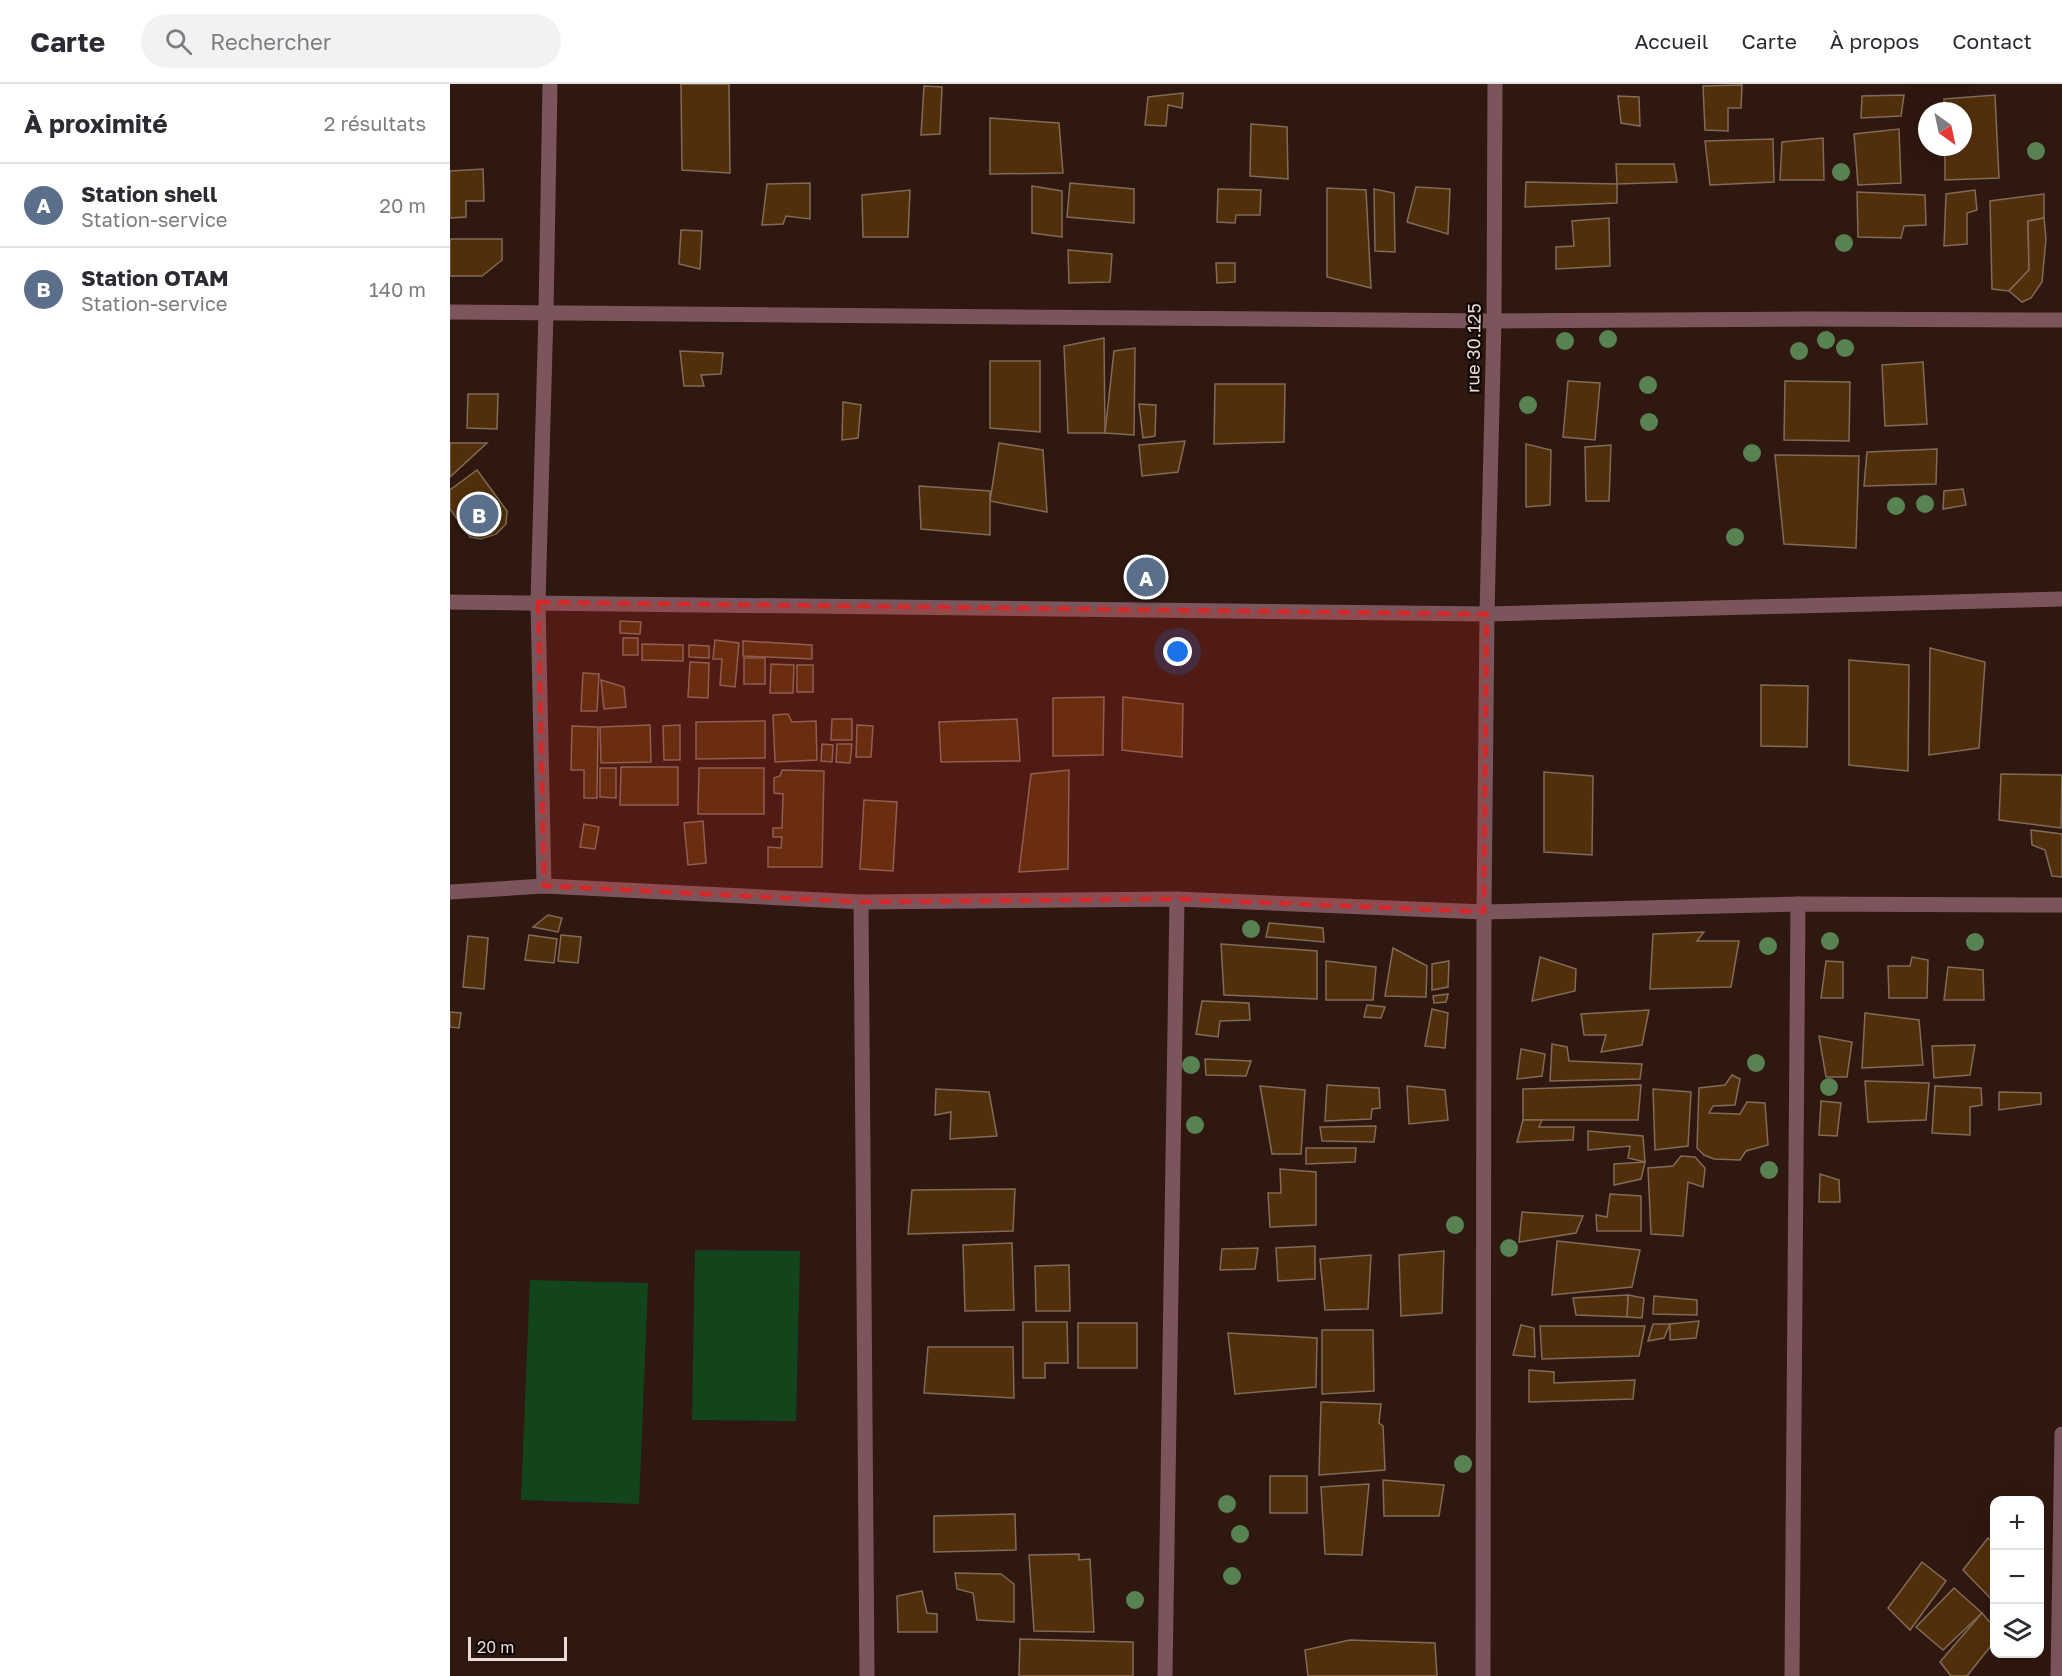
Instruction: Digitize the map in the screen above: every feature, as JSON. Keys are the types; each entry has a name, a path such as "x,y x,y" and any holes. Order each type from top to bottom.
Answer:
{"street":[{"path":"544,886 538,602 550,84"},
{"name":"rue 30.125","path":"1483,1676 1484,912 1487,614 1494,321 1495,84"},
{"path":"450,312 1494,321 2062,320"},
{"path":"450,602 1487,614 2062,599"},
{"path":"450,892 544,886 861,902 1177,899 1484,912 1798,904 2062,905"},
{"path":"1165,1676 1177,899"},
{"path":"861,902 867,1676"},
{"path":"1792,1676 1798,904"},
{"path":"2058,1676 2062,1434"}],"highlighted area":[{"path":"538,602 1487,614 1484,912 1177,899 861,902 544,886"}],"green space":[{"path":"695,1250 800,1251 796,1421 692,1420"},
{"path":"530,1280 648,1283 639,1504 521,1500"}],"building":[{"path":"681,84 729,84 730,173 682,170"},
{"path":"1742,85 1741,108 1728,108 1728,131 1705,130 1703,86"},
{"path":"924,86 942,87 940,134 921,135"},
{"path":"1183,93 1182,108 1168,105 1166,126 1145,125 1148,97"},
{"path":"1904,95 1901,116 1861,118 1862,96"},
{"path":"1995,95 1999,178 1945,180 1945,156 1972,156 1972,102 1944,102 1944,99"},
{"path":"1618,96 1639,97 1640,126 1621,123"},
{"path":"990,118 1059,123 1063,173 990,174"},
{"path":"1251,124 1287,127 1288,179 1250,176"},
{"path":"1899,129 1901,183 1858,185 1854,134"},
{"path":"1823,138 1824,180 1780,180 1782,142"},
{"path":"1773,139 1774,182 1710,185 1705,141"},
{"path":"1616,164 1674,164 1677,182 1617,184"},
{"path":"483,169 484,201 466,201 466,217 450,218 450,171"},
{"path":"1526,182 1617,184 1617,203 1525,207"},
{"path":"810,183 810,219 786,216 783,224 762,225 767,184"},
{"path":"1070,183 1134,189 1134,223 1067,217"},
{"path":"1032,186 1062,191 1062,237 1032,233"},
{"path":"1416,187 1450,189 1448,234 1407,222"},
{"path":"1327,188 1366,190 1371,288 1327,277"},
{"path":"1218,189 1261,190 1260,215 1236,215 1235,223 1217,222"},
{"path":"1374,189 1394,193 1395,252 1375,251"},
{"path":"910,190 908,237 863,237 862,195"},
{"path":"1975,190 1977,210 1967,213 1967,244 1944,246 1946,194"},
{"path":"1857,192 1925,195 1926,225 1904,226 1901,238 1858,237"},
{"path":"2044,194 2044,218 2028,221 2029,270 2009,291 1992,289 1990,201"},
{"path":"1609,218 1610,266 1556,269 1556,247 1574,246 1572,221"},
{"path":"2044,218 2046,239 2042,282 2031,298 2022,302 2009,291 2029,270 2028,221"},
{"path":"681,230 702,231 700,269 679,264"},
{"path":"450,239 502,239 502,260 482,276 450,276"},
{"path":"1068,250 1112,254 1110,282 1069,283"},
{"path":"1216,263 1235,263 1235,282 1217,283"},
{"path":"1104,338 1105,433 1068,433 1064,346"},
{"path":"1135,348 1134,435 1105,433 1114,351"},
{"path":"680,351 723,353 721,374 701,375 704,386 684,386"},
{"path":"990,361 1040,361 1040,432 990,428"},
{"path":"1923,362 1927,424 1885,426 1882,365"},
{"path":"1568,381 1600,383 1595,440 1563,437"},
{"path":"1785,381 1850,382 1849,441 1784,440"},
{"path":"1215,384 1285,384 1284,442 1214,444"},
{"path":"468,394 498,394 497,429 467,428"},
{"path":"843,402 861,405 858,438 842,440"},
{"path":"1139,404 1156,405 1155,436 1143,438"},
{"path":"1185,441 1178,472 1142,476 1139,445"},
{"path":"450,443 487,443 450,477"},
{"path":"999,443 1043,450 1047,512 990,501"},
{"path":"1526,444 1551,450 1550,505 1526,507"},
{"path":"1611,445 1609,501 1586,501 1585,447"},
{"path":"1937,449 1936,484 1864,486 1867,452"},
{"path":"1775,455 1859,456 1856,548 1784,544"},
{"path":"477,470 507,511 506,524 496,534 481,539 470,537 450,509 450,490"},
{"path":"919,486 990,491 990,535 921,529"},
{"path":"1963,489 1966,505 1943,509 1944,491"},
{"path":"620,621 641,622 640,634 620,633"},
{"path":"623,638 638,638 638,655 623,655"},
{"path":"715,640 739,643 735,687 720,685 722,659 713,659"},
{"path":"743,641 812,645 812,659 743,656"},
{"path":"642,644 683,645 683,661 642,660"},
{"path":"689,645 709,646 709,658 689,657"},
{"path":"1930,648 1985,662 1979,748 1929,755"},
{"path":"744,658 765,658 765,684 744,684"},
{"path":"1849,660 1909,665 1908,771 1849,765"},
{"path":"690,662 709,663 708,698 688,697"},
{"path":"771,664 794,665 793,693 770,693"},
{"path":"797,665 813,665 813,692 797,692"},
{"path":"583,673 599,674 597,711 581,711"},
{"path":"601,680 624,687 626,707 604,709"},
{"path":"1761,685 1808,686 1807,747 1761,746"},
{"path":"1104,697 1103,755 1053,756 1053,698"},
{"path":"1123,697 1183,704 1182,757 1122,750"},
{"path":"788,714 792,722 816,721 817,760 775,762 773,715"},
{"path":"832,719 852,719 852,740 831,740"},
{"path":"1017,719 1020,761 941,762 939,722"},
{"path":"765,721 765,758 696,759 696,722"},
{"path":"650,725 651,762 601,763 600,727"},
{"path":"680,725 680,760 664,760 663,726"},
{"path":"857,725 873,726 871,757 856,757"},
{"path":"572,726 598,727 597,798 584,798 584,770 571,770"},
{"path":"822,744 833,745 832,762 821,761"},
{"path":"837,744 852,744 850,763 836,762"},
{"path":"621,767 678,767 678,805 620,805"},
{"path":"600,768 616,768 616,798 600,797"},
{"path":"699,768 764,768 764,814 698,814"},
{"path":"782,770 824,771 822,867 768,867 768,847 781,848 782,837 773,837 773,828 782,828 783,794 774,793 774,778 780,776"},
{"path":"1069,770 1068,869 1019,872 1031,774"},
{"path":"1544,772 1593,776 1592,855 1544,852"},
{"path":"2001,774 2062,775 2061,828 1999,820"},
{"path":"864,800 897,802 893,871 860,869"},
{"path":"703,821 706,863 688,865 684,823"},
{"path":"584,824 599,827 595,849 580,847"},
{"path":"2031,830 2062,834 2062,877 2052,876 2045,850 2032,845"},
{"path":"548,915 562,918 558,932 533,927"},
{"path":"1269,923 1323,928 1324,942 1266,937"},
{"path":"1704,932 1697,941 1739,941 1731,987 1650,989 1653,934"},
{"path":"529,935 557,939 554,963 525,960"},
{"path":"561,935 581,937 578,963 558,961"},
{"path":"468,936 488,938 484,989 463,987"},
{"path":"1221,944 1317,951 1317,999 1224,995"},
{"path":"1393,948 1427,966 1426,997 1385,996"},
{"path":"1540,957 1576,969 1575,991 1532,1001"},
{"path":"1912,957 1928,960 1927,998 1889,998 1888,966 1910,966"},
{"path":"1326,961 1376,967 1373,1000 1326,1000"},
{"path":"1449,961 1448,987 1432,990 1432,964"},
{"path":"1826,961 1843,962 1843,998 1821,998"},
{"path":"1948,967 1983,970 1984,1000 1944,1000"},
{"path":"1448,994 1446,1002 1434,1003 1433,996"},
{"path":"1202,1001 1249,1003 1250,1020 1220,1021 1218,1037 1196,1034"},
{"path":"1367,1005 1385,1007 1381,1018 1364,1017"},
{"path":"1432,1009 1448,1013 1445,1048 1425,1046"},
{"path":"1649,1010 1642,1045 1601,1052 1606,1035 1584,1035 1581,1014"},
{"path":"450,1012 461,1013 459,1028 450,1027"},
{"path":"1865,1013 1919,1020 1923,1065 1862,1068"},
{"path":"1819,1036 1852,1042 1847,1077 1826,1077"},
{"path":"1552,1044 1567,1047 1569,1061 1642,1064 1640,1079 1550,1081"},
{"path":"1975,1045 1970,1075 1934,1078 1932,1046"},
{"path":"1521,1049 1545,1054 1542,1076 1517,1079"},
{"path":"1205,1059 1251,1061 1246,1076 1206,1075"},
{"path":"1732,1075 1740,1079 1735,1105 1713,1106 1709,1113 1740,1114 1747,1102 1765,1103 1768,1145 1746,1151 1740,1160 1714,1159 1704,1155 1697,1148 1699,1088 1725,1085"},
{"path":"1865,1081 1929,1083 1926,1120 1868,1122"},
{"path":"1327,1085 1379,1088 1380,1108 1372,1109 1371,1119 1325,1121"},
{"path":"1641,1085 1638,1120 1523,1120 1523,1089"},
{"path":"1260,1086 1305,1090 1301,1154 1272,1154"},
{"path":"1407,1086 1445,1090 1448,1120 1409,1124"},
{"path":"1935,1086 1981,1088 1982,1105 1970,1107 1970,1135 1932,1133"},
{"path":"936,1089 989,1092 997,1136 950,1139 951,1112 935,1115"},
{"path":"1653,1089 1691,1092 1688,1146 1655,1150"},
{"path":"1999,1092 2041,1093 2041,1104 1999,1110"},
{"path":"1821,1101 1841,1103 1837,1136 1819,1135"},
{"path":"1523,1120 1542,1120 1539,1127 1574,1127 1573,1140 1517,1142"},
{"path":"1376,1126 1374,1142 1322,1141 1320,1127"},
{"path":"1588,1131 1643,1136 1645,1162 1628,1158 1630,1146 1588,1150"},
{"path":"1306,1148 1356,1148 1355,1162 1306,1164"},
{"path":"1681,1156 1695,1157 1705,1168 1703,1187 1688,1182 1683,1236 1651,1234 1648,1168 1673,1166"},
{"path":"1645,1162 1641,1179 1614,1185 1614,1164"},
{"path":"1280,1169 1316,1172 1316,1225 1270,1227 1268,1193 1281,1193"},
{"path":"1820,1174 1839,1180 1840,1202 1819,1202"},
{"path":"1015,1189 1013,1231 908,1234 912,1190"},
{"path":"1610,1194 1641,1196 1641,1231 1597,1231 1596,1215 1607,1217"},
{"path":"1522,1212 1583,1216 1576,1233 1519,1242"},
{"path":"1557,1241 1640,1250 1632,1287 1552,1295"},
{"path":"1012,1243 1014,1310 965,1311 963,1245"},
{"path":"1315,1246 1315,1279 1278,1281 1276,1248"},
{"path":"1258,1248 1255,1269 1220,1270 1222,1249"},
{"path":"1444,1251 1442,1313 1401,1316 1399,1255"},
{"path":"1371,1255 1368,1309 1325,1310 1320,1259"},
{"path":"1069,1265 1070,1311 1036,1311 1035,1266"},
{"path":"1628,1295 1644,1298 1642,1318 1627,1317"},
{"path":"1628,1295 1627,1317 1576,1315 1573,1298"},
{"path":"1654,1296 1697,1300 1697,1315 1653,1314"},
{"path":"1699,1321 1696,1338 1670,1340 1670,1324"},
{"path":"1023,1322 1067,1322 1068,1363 1045,1363 1045,1378 1023,1378"},
{"path":"1078,1323 1137,1323 1137,1368 1078,1368"},
{"path":"1653,1324 1670,1324 1664,1338 1648,1341"},
{"path":"1521,1325 1534,1328 1535,1357 1513,1355"},
{"path":"1540,1326 1645,1326 1639,1356 1542,1359"},
{"path":"1322,1330 1373,1330 1374,1391 1322,1394"},
{"path":"1228,1333 1317,1338 1316,1387 1235,1394"},
{"path":"928,1347 1013,1347 1014,1398 924,1393"},
{"path":"1529,1370 1554,1372 1554,1383 1635,1380 1633,1399 1529,1402"},
{"path":"1321,1402 1381,1404 1379,1423 1383,1426 1385,1470 1319,1475"},
{"path":"1270,1476 1307,1476 1307,1513 1270,1513"},
{"path":"1383,1480 1444,1485 1439,1516 1384,1516"},
{"path":"1369,1484 1362,1555 1325,1554 1321,1487"},
{"path":"1015,1514 1016,1550 934,1552 934,1516"},
{"path":"1988,1538 1990,1540 1990,1598 1963,1570"},
{"path":"1079,1554 1079,1560 1090,1559 1094,1632 1034,1631 1029,1555"},
{"path":"1922,1562 1946,1581 1910,1630 1888,1608"},
{"path":"955,1573 1001,1574 1014,1584 1014,1622 977,1620 973,1593 957,1589"},
{"path":"1954,1588 1982,1613 1943,1650 1916,1627"},
{"path":"922,1591 927,1613 937,1614 937,1632 898,1632 897,1596"},
{"path":"1982,1613 1990,1622 1990,1647 1967,1676 1951,1676 1940,1662"},
{"path":"1020,1639 1133,1642 1133,1676 1019,1676"},
{"path":"1350,1640 1435,1643 1437,1676 1308,1676 1305,1650"}],"place":[{"name":"Station OTAM","path":"479,514"},
{"name":"Station shell","path":"1146,577"}]}
